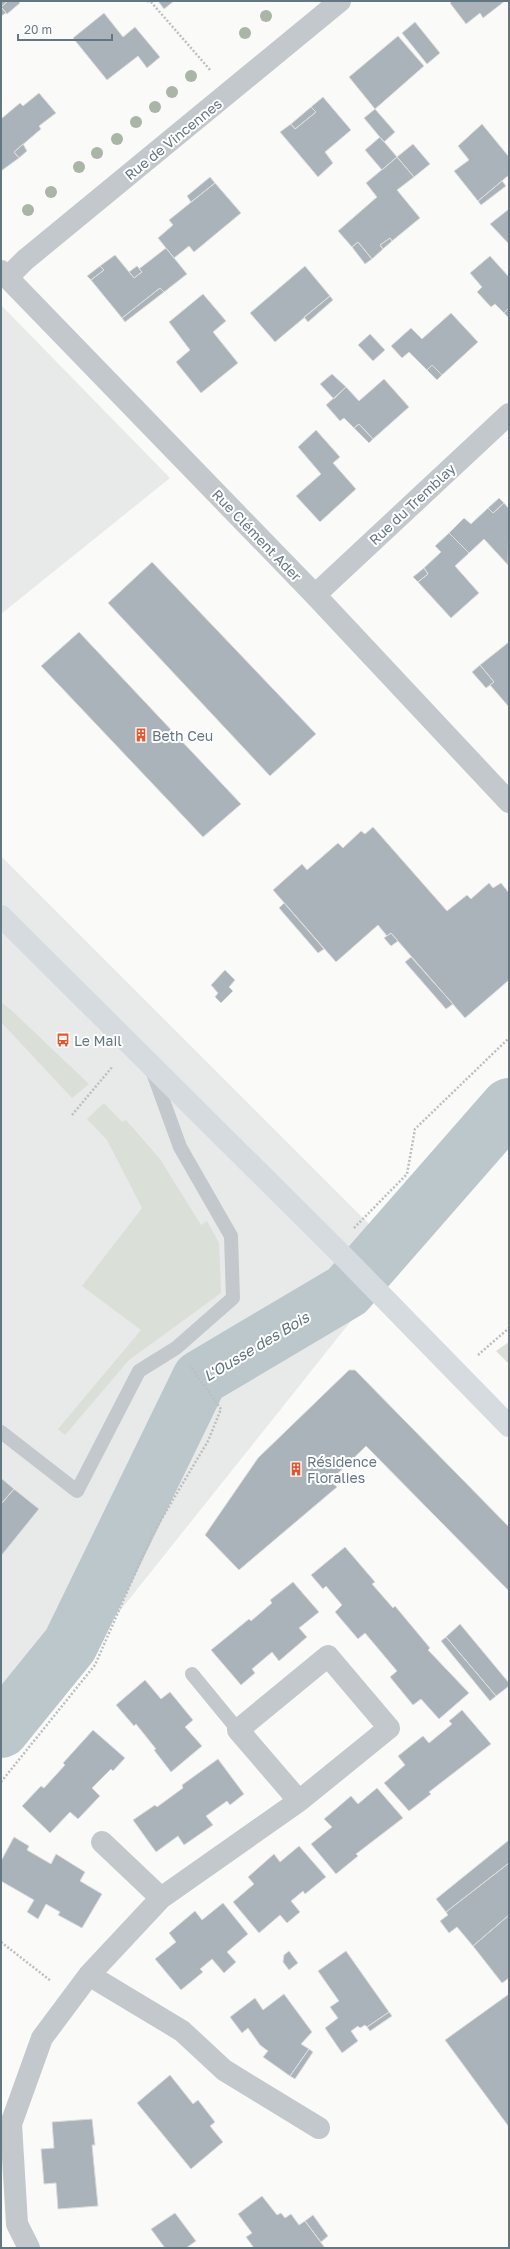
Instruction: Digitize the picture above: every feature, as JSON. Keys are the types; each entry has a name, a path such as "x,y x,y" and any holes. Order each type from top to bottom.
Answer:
{"main road":[{"path":"1,916 149,1062 509,1426"}],"street":[{"name":"Rue de Vincennes","path":"4,274 24,260 340,1"},
{"name":"Rue Clément Ader","path":"4,274 315,595 509,802"},
{"name":"Rue du Tremblay","path":"315,595 509,414"},
{"path":"29,2248 17,2224 11,2124 42,2038 89,1975 161,1898 299,1801 389,1728 328,1656 238,1730 299,1801"},
{"path":"102,1842 161,1898"},
{"path":"89,1975 182,2031 224,2070 319,2128"}],"lane":[{"path":"1,1432 77,1491 140,1371 176,1348 233,1298 231,1236 180,1148 149,1062"},
{"path":"192,1674 238,1730"}],"path":[{"path":"147,1 151,2 230,92"},
{"path":"338,1252 407,1174 415,1129 509,1038"},
{"path":"72,1115 131,1045"},
{"path":"457,1373 509,1328"},
{"path":"1,1782 95,1665 152,1535 208,1441 221,1409 192,1369"},
{"path":"1,1942 51,1981 74,1995"}],"shaded area":[{"path":"1,305 170,478 1,614"},
{"path":"1,856 402,1257 1,1760"},
{"path":"1,1002 89,1084 72,1098 1,1022"},
{"path":"104,1103 122,1122 126,1120 160,1159 201,1225 207,1221 219,1243 221,1293 129,1360 65,1435 58,1429 141,1330 82,1286 142,1208 107,1140 87,1119"},
{"path":"509,1342 509,1364 496,1351"}],"building":[{"path":"1,1 8,1 1,7"},
{"path":"8,1 18,1 20,3 7,14 1,7"},
{"path":"158,1 174,1 164,9"},
{"path":"452,1 505,1 483,18 480,13 466,24 450,3"},
{"path":"1,7 6,13 1,16"},
{"path":"104,13 123,37 135,27 160,57 147,68 138,56 107,80 73,38"},
{"path":"415,22 440,53 427,64 402,33"},
{"path":"398,36 424,66 375,109 349,77"},
{"path":"39,93 56,113 39,126 41,129 14,152 19,158 1,171 1,119 20,103 23,106"},
{"path":"323,97 351,130 325,152 333,163 318,177 280,132 291,124 295,129 316,112 311,107"},
{"path":"311,107 316,112 295,129 291,124"},
{"path":"375,109 395,132 384,142 364,118"},
{"path":"482,124 509,157 509,175 478,201 454,171 469,160 458,146"},
{"path":"380,137 397,157 382,170 365,150"},
{"path":"23,144 27,151 19,158 14,152"},
{"path":"413,144 430,164 414,177 397,157"},
{"path":"397,157 414,177 397,190 420,218 392,241 390,238 380,245 383,249 372,259 358,242 352,247 338,231 377,197 366,183"},
{"path":"210,177 215,183 191,202 187,196"},
{"path":"502,181 506,186 481,205 478,201"},
{"path":"215,183 241,213 194,252 189,246 174,258 158,238 173,225 169,220"},
{"path":"509,209 509,244 490,224"},
{"path":"390,238 392,241 383,249 380,245"},
{"path":"358,242 372,259 365,264 352,247"},
{"path":"166,248 187,274 164,292 160,288 122,318 91,280 104,270 100,266 115,255 134,278 142,272 139,269"},
{"path":"490,256 509,277 509,308 504,313 495,304 491,307 477,292 482,287 470,273"},
{"path":"100,266 104,270 91,280 87,276"},
{"path":"137,266 142,272 134,278 129,272"},
{"path":"305,266 330,296 275,342 250,313"},
{"path":"160,288 164,292 125,322 122,318"},
{"path":"203,294 226,321 213,332 238,363 201,393 176,362 190,350 169,322"},
{"path":"330,296 333,300 308,322 304,317"},
{"path":"509,308 509,318 504,313"},
{"path":"451,313 478,342 442,375 432,365 427,370 409,352 402,358 391,346 411,328 422,339"},
{"path":"370,334 385,350 373,361 358,345"},
{"path":"432,365 442,375 437,380 427,370"},
{"path":"332,374 346,387 334,399 320,384"},
{"path":"384,379 409,407 373,439 359,424 354,428 344,418 340,421 326,405 346,387 359,401"},
{"path":"359,424 373,439 369,443 354,428"},
{"path":"316,430 340,457 333,463 356,489 320,522 296,496 321,474 298,447"},
{"path":"499,498 504,503 493,513 488,508"},
{"path":"504,503 509,509 508,565 484,539 469,553 449,533 464,518 471,524 488,508 493,513"},
{"path":"449,533 469,553 455,566 479,593 451,618 418,582 428,574 424,568 441,552 435,546"},
{"path":"152,562 316,734 270,776 108,603"},
{"path":"424,568 428,574 418,582 413,577"},
{"name":"Beth Ceu","path":"79,632 241,804 203,837 41,666"},
{"path":"509,642 509,707 490,685 494,682 480,665"},
{"path":"480,665 494,682 486,688 472,672"},
{"path":"373,827 447,911 467,895 471,899 489,883 493,888 501,883 509,893 509,980 465,1018 391,933 387,936 378,925 336,962 273,890 302,864 307,870 338,843 343,848 361,831 365,834"},
{"path":"284,903 324,949 318,953 279,908"},
{"path":"391,933 398,941 391,946 384,938"},
{"path":"411,957 453,1004 446,1009 405,962"},
{"path":"225,970 235,980 229,987 233,991 221,1003 215,997 218,993 211,985"},
{"name":"Résidence Floralies","path":"349,1370 355,1370 509,1527 509,1591 366,1446 330,1481 337,1487 239,1570 205,1535 258,1458"},
{"path":"1,1478 14,1489 1,1504"},
{"path":"14,1489 39,1509 1,1556 1,1504"},
{"path":"345,1547 375,1582 372,1584 393,1608 395,1606 430,1648 428,1650 469,1693 439,1719 421,1699 413,1705 390,1677 397,1671 365,1633 358,1639 335,1612 342,1605 326,1586 323,1589 311,1575"},
{"path":"293,1582 319,1612 299,1628 307,1637 279,1661 272,1652 252,1669 255,1673 241,1685 211,1650 249,1619 251,1621 272,1603 270,1600"},
{"path":"460,1624 509,1683 509,1686 496,1696 446,1637"},
{"path":"446,1637 496,1696 490,1701 441,1641"},
{"path":"145,1680 161,1699 170,1692 193,1720 185,1727 202,1746 171,1772 154,1750 156,1749 136,1724 134,1726 116,1705"},
{"path":"462,1710 491,1744 429,1792 431,1794 409,1811 384,1783 405,1765 398,1756 423,1736 429,1743 452,1724 449,1721"},
{"path":"93,1730 125,1758 113,1771 111,1769 92,1788 100,1796 78,1819 70,1812 50,1833 22,1806 41,1786 44,1788 65,1765 63,1763"},
{"path":"218,1759 244,1794 230,1805 227,1801 206,1816 213,1825 184,1845 178,1836 156,1852 133,1820 155,1805 157,1807 183,1788 182,1785"},
{"path":"377,1788 403,1818 356,1854 358,1856 336,1874 311,1844 332,1827 324,1819 351,1796 358,1804"},
{"path":"14,1837 29,1846 27,1850 51,1864 56,1854 85,1872 80,1881 102,1894 82,1928 58,1915 60,1912 46,1904 38,1919 27,1912 34,1900 1,1881 1,1861"},
{"path":"509,1840 509,1863 446,1912 436,1899"},
{"path":"299,1846 326,1877 305,1894 303,1891 291,1901 300,1912 287,1923 280,1915 259,1933 233,1902 254,1884 248,1877 274,1854 280,1862"},
{"path":"509,1863 509,1915 473,1946 457,1927 449,1933 440,1921 448,1915 446,1912"},
{"path":"223,1903 248,1934 227,1952 236,1962 224,1973 212,1959 200,1969 203,1972 181,1990 155,1959 176,1942 169,1933 195,1911 202,1920"},
{"path":"509,1915 509,1978 502,1983 473,1946"},
{"path":"289,1951 298,1963 289,1970 283,1962 284,1955"},
{"path":"346,1951 389,2012 367,2027 365,2025 360,2028 358,2026 351,2031 358,2041 342,2053 325,2028 338,2018 330,2007 339,2001 318,1971"},
{"path":"284,1994 312,2032 301,2044 309,2049 290,2076 263,2057 268,2051 260,2045 248,2028 242,2033 230,2017 255,1998 263,2010"},
{"path":"509,1994 509,2127 445,2040"},
{"path":"389,2012 392,2016 370,2031 367,2027"},
{"path":"309,2049 313,2052 295,2079 290,2076"},
{"path":"170,2075 193,2104 198,2100 215,2122 210,2126 223,2142 191,2169 137,2103"},
{"path":"92,2119 95,2145 92,2145 98,2206 58,2209 56,2183 44,2184 41,2149 54,2148 52,2122"},
{"path":"262,2196 277,2215 281,2213 285,2218 291,2214 299,2225 305,2221 325,2248 254,2248 246,2237 252,2233 238,2214"},
{"path":"175,2213 196,2241 186,2248 165,2248 151,2229"},
{"path":"313,2215 328,2236 321,2242 305,2221"}],"waterway":[{"name":"L'Ousse des Bois","path":"1,1730 70,1645 200,1378 347,1291 509,1106"}],"place":[{"name":"Beth Ceu","path":"141,735"},
{"name":"Le Mail","path":"63,1040"},
{"name":"Résidence Floralies","path":"296,1469"}]}
